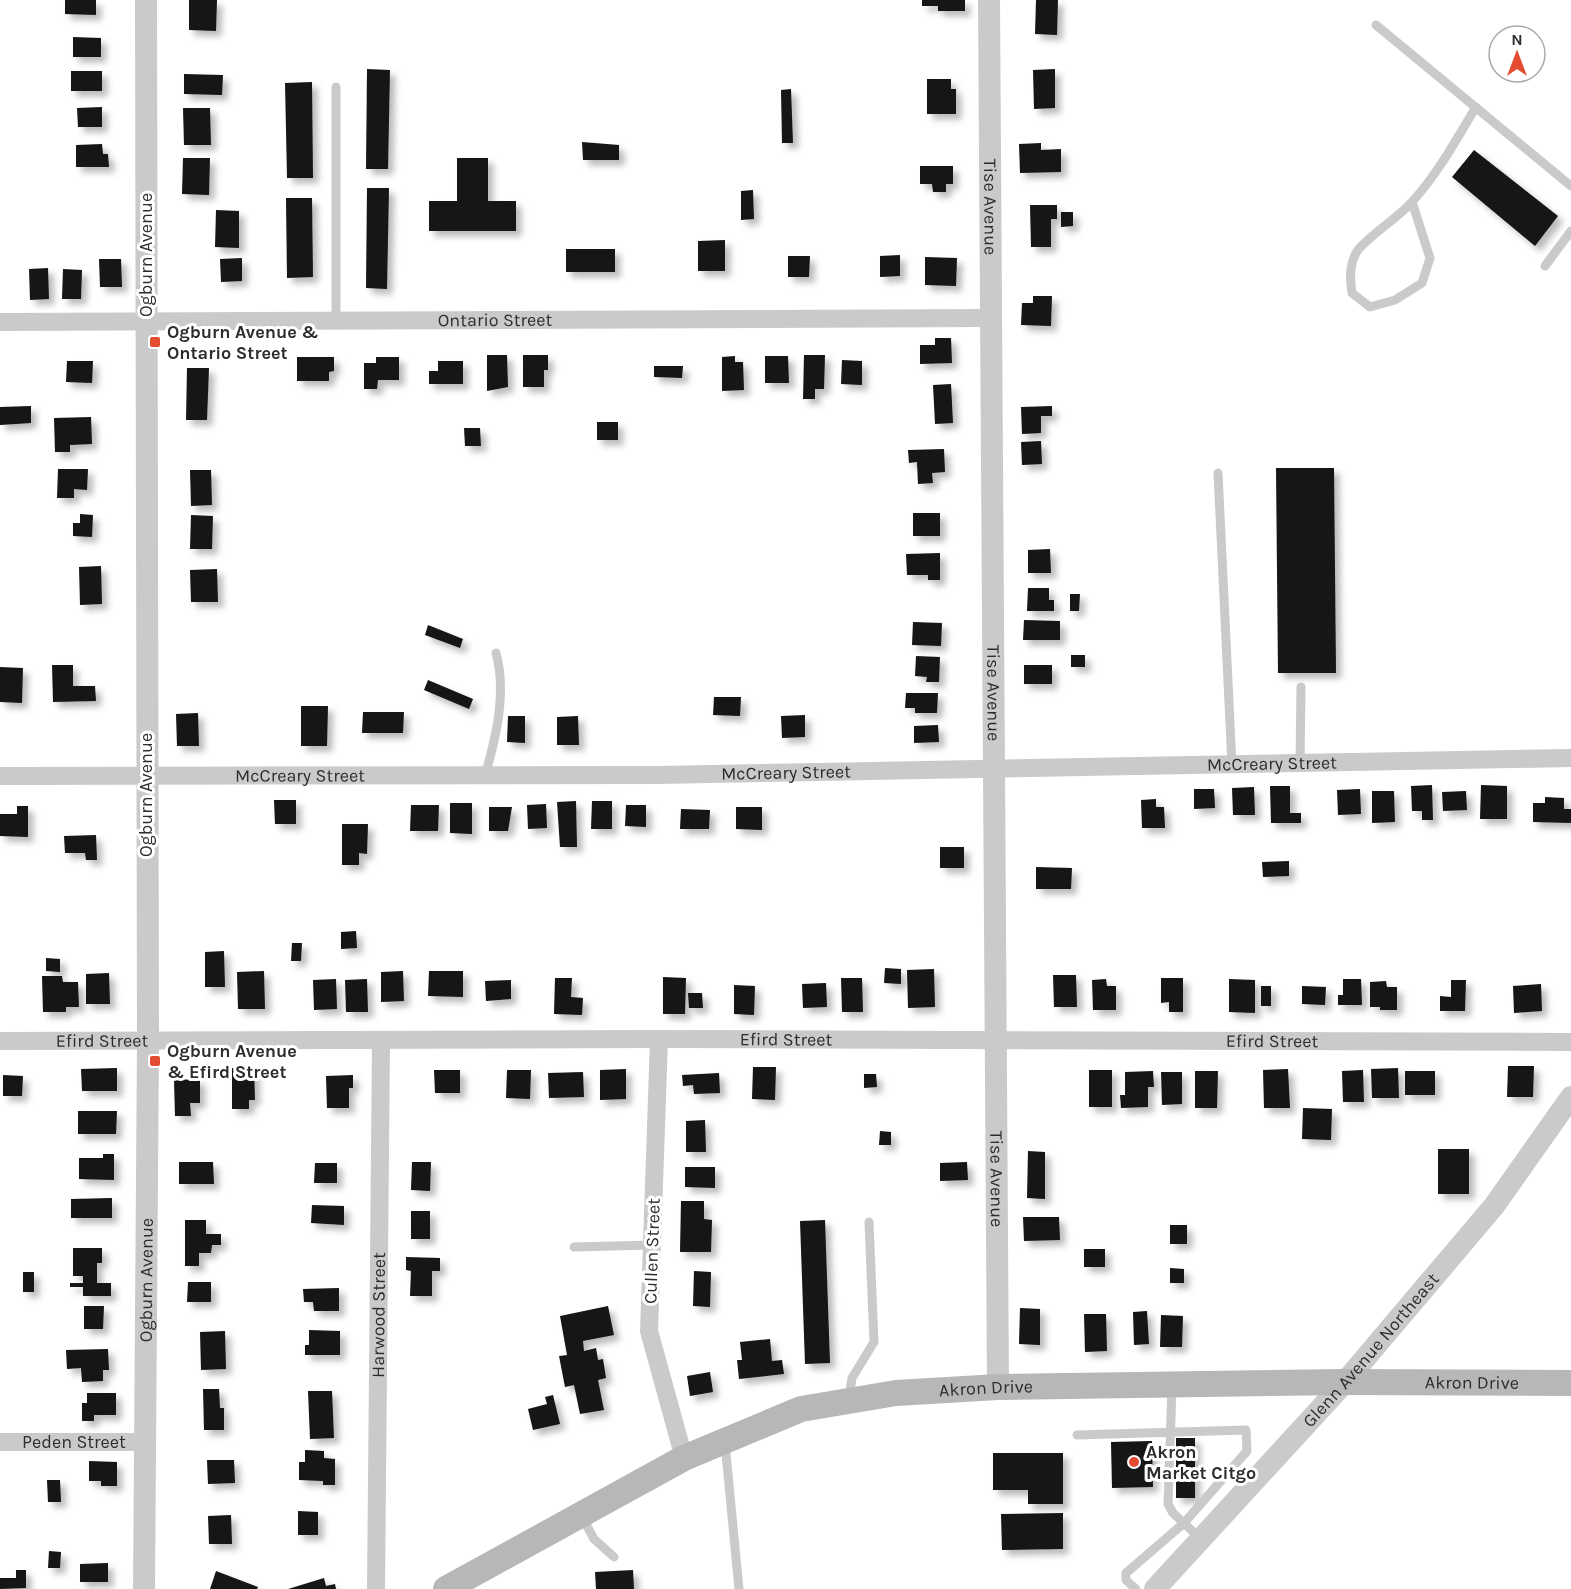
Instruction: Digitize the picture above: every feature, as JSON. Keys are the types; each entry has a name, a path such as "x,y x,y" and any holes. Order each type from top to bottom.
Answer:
{"main road":[{"name":"Akron Drive","path":"446,1589 684,1458 801,1409 896,1393 998,1387 1345,1382 1562,1383"}],"street":[{"name":"Ogburn Avenue","path":"144,1589 148,1041 145,776 146,0"},
{"name":"Tise Avenue","path":"989,0 998,1387"},
{"name":"Ontario Street","path":"0,322 990,318"},
{"name":"McCreary Street","path":"0,776 485,776 1571,758"},
{"name":"Cullen Street","path":"659,1040 649,1331 684,1458"},
{"name":"Efird Street","path":"0,1041 1571,1042"},
{"name":"Harwood Street","path":"376,1589 381,1041"},
{"name":"Glenn Avenue Northeast","path":"1155,1589 1345,1382 1494,1206 1571,1097"},
{"name":"Peden Street","path":"0,1442 146,1442"}],"lane":[{"path":"1376,25 1571,186"},
{"path":"336,87 336,321"},
{"path":"1412,202 1430,258 1422,283 1395,300 1370,308 1352,293 1350,271 1357,250 1412,202 1446,156 1476,107"},
{"path":"1545,266 1571,231"},
{"path":"1218,473 1232,765"},
{"path":"485,776 496,734 501,672 496,653"},
{"path":"1300,763 1301,687"},
{"path":"849,1401 852,1378 874,1342 869,1222"},
{"path":"574,1248 652,1245"},
{"path":"1172,1385 1168,1504 1173,1513 1201,1539"},
{"path":"1077,1435 1246,1430 1247,1451 1184,1523 1126,1573 1126,1580 1136,1589"},
{"path":"724,1441 739,1589"},
{"path":"581,1515 594,1539 614,1557"}],"building":[{"path":"65,0 96,0 96,15 65,14"},
{"path":"189,0 217,0 216,31 189,30"},
{"path":"922,0 965,0 965,11 938,11 938,6 922,6"},
{"path":"1036,0 1058,0 1057,35 1035,34"},
{"path":"73,37 101,38 101,57 73,57"},
{"path":"367,69 390,70 388,169 366,169"},
{"path":"1055,69 1055,108 1034,109 1033,70"},
{"path":"71,71 102,71 102,91 71,91"},
{"path":"184,74 223,75 222,95 184,94"},
{"path":"927,79 951,79 951,89 956,89 956,114 927,114"},
{"path":"312,82 313,178 287,178 285,83"},
{"path":"791,89 793,143 782,143 781,90"},
{"path":"102,107 102,127 78,127 77,108"},
{"path":"183,108 210,108 211,145 184,145"},
{"path":"582,142 619,145 619,160 583,160"},
{"path":"1041,143 1041,150 1061,149 1061,172 1020,173 1019,144"},
{"path":"102,144 103,154 108,154 109,167 76,167 76,145"},
{"path":"1474,150 1558,216 1535,246 1452,177"},
{"path":"183,158 210,158 209,195 182,194"},
{"path":"457,158 488,158 488,201 516,201 516,231 429,231 429,201 457,201"},
{"path":"920,166 953,166 953,184 946,184 946,192 933,192 932,184 920,184"},
{"path":"367,188 389,188 387,289 366,288"},
{"path":"753,190 754,219 741,220 741,191"},
{"path":"286,198 312,198 313,277 287,278"},
{"path":"1030,205 1057,205 1057,219 1051,219 1051,247 1031,247"},
{"path":"216,210 239,211 239,248 215,247"},
{"path":"1061,212 1073,212 1073,226 1061,227"},
{"path":"725,240 725,271 698,271 698,241"},
{"path":"566,249 615,249 615,272 566,272"},
{"path":"900,255 900,276 880,277 880,256"},
{"path":"788,256 810,256 809,277 788,277"},
{"path":"925,257 957,258 956,286 925,285"},
{"path":"242,258 242,281 221,282 220,259"},
{"path":"99,259 121,259 122,287 100,287"},
{"path":"48,268 49,299 30,300 29,269"},
{"path":"63,269 82,270 81,299 62,299"},
{"path":"1033,296 1052,296 1051,326 1021,325 1022,303 1033,303"},
{"path":"935,338 951,338 952,363 920,364 920,345 935,345"},
{"path":"487,355 507,355 508,387 487,391"},
{"path":"523,355 548,355 548,370 544,370 544,387 523,387"},
{"path":"804,355 825,355 824,389 815,389 815,399 803,399"},
{"path":"735,356 735,362 743,362 744,390 722,391 722,357"},
{"path":"765,356 788,356 789,383 765,383"},
{"path":"297,357 334,357 334,371 329,372 329,381 297,381"},
{"path":"376,357 399,357 399,380 378,380 377,389 364,389 364,363 376,363"},
{"path":"842,360 862,361 862,385 841,384"},
{"path":"67,361 93,361 92,383 66,382"},
{"path":"438,361 463,361 463,384 429,384 429,371 438,371"},
{"path":"654,366 683,366 682,378 654,377"},
{"path":"187,368 209,368 207,420 186,420"},
{"path":"951,384 953,423 935,424 933,385"},
{"path":"31,406 31,423 0,425 0,407"},
{"path":"1052,406 1052,416 1041,416 1041,433 1022,434 1021,407"},
{"path":"91,417 92,444 70,445 70,452 55,452 54,418"},
{"path":"597,422 618,422 618,440 597,440"},
{"path":"464,428 480,428 481,446 465,446"},
{"path":"1041,441 1042,464 1022,465 1021,442"},
{"path":"944,449 945,472 932,473 933,483 918,484 917,462 909,463 908,450"},
{"path":"1276,468 1334,468 1336,673 1278,673"},
{"path":"58,469 88,469 87,490 74,489 74,498 57,498"},
{"path":"190,470 211,470 212,505 191,506"},
{"path":"913,513 940,513 940,536 913,536"},
{"path":"80,514 93,515 92,537 73,536 73,523 80,523"},
{"path":"191,515 213,516 212,549 190,549"},
{"path":"1050,549 1051,573 1028,573 1028,550"},
{"path":"940,553 940,580 928,580 928,575 907,575 906,554"},
{"path":"101,566 102,604 80,605 79,567"},
{"path":"217,569 218,602 191,602 190,570"},
{"path":"1028,588 1049,588 1049,600 1054,600 1054,611 1027,611"},
{"path":"1070,594 1080,594 1079,611 1070,611"},
{"path":"1024,620 1060,621 1060,640 1023,640"},
{"path":"913,622 942,623 941,646 912,645"},
{"path":"428,625 463,639 460,648 425,635"},
{"path":"1071,655 1085,655 1085,667 1071,667"},
{"path":"916,656 940,657 939,682 926,682 927,677 915,676"},
{"path":"52,665 73,665 73,686 95,686 96,701 53,702"},
{"path":"1024,665 1052,665 1052,684 1024,684"},
{"path":"0,667 23,668 22,703 0,702"},
{"path":"428,680 473,699 469,709 424,690"},
{"path":"906,693 938,693 937,713 915,713 915,708 905,708"},
{"path":"714,697 741,697 740,716 713,715"},
{"path":"301,706 328,706 327,746 301,746"},
{"path":"363,712 404,712 403,733 362,733"},
{"path":"198,713 199,746 177,746 176,714"},
{"path":"805,715 805,737 782,738 781,716"},
{"path":"508,716 525,716 525,743 507,742"},
{"path":"578,716 579,745 557,745 557,717"},
{"path":"938,725 939,742 914,743 914,726"},
{"path":"1432,785 1433,820 1422,820 1422,811 1412,811 1411,786"},
{"path":"1481,785 1507,786 1507,819 1480,819"},
{"path":"1270,786 1290,786 1290,813 1301,813 1301,823 1271,823"},
{"path":"1254,787 1255,815 1233,815 1232,788"},
{"path":"1194,789 1214,789 1215,808 1194,809"},
{"path":"1360,789 1361,814 1338,815 1337,790"},
{"path":"1372,791 1394,791 1395,822 1372,823"},
{"path":"1466,791 1467,810 1443,811 1442,792"},
{"path":"1545,797 1564,798 1564,809 1571,809 1571,823 1533,822 1533,803 1545,803"},
{"path":"1156,799 1156,807 1164,807 1165,828 1142,828 1141,800"},
{"path":"274,800 296,800 296,824 275,824"},
{"path":"576,801 577,847 560,847 557,802"},
{"path":"592,801 612,801 612,829 591,829"},
{"path":"450,803 472,803 472,834 450,833"},
{"path":"546,804 547,828 528,829 527,805"},
{"path":"411,805 439,805 438,831 410,831"},
{"path":"626,805 646,805 646,827 625,826"},
{"path":"17,806 28,806 28,837 0,836 0,814 17,814"},
{"path":"489,807 512,807 508,831 489,831"},
{"path":"736,807 762,807 762,830 736,829"},
{"path":"681,809 710,810 709,829 680,829"},
{"path":"342,824 368,824 367,854 359,853 359,865 342,865"},
{"path":"96,835 97,860 86,860 85,853 65,853 64,836"},
{"path":"940,847 964,847 964,868 940,868"},
{"path":"1289,861 1289,876 1263,877 1262,862"},
{"path":"1036,867 1072,868 1071,889 1036,889"},
{"path":"356,931 357,948 341,949 341,932"},
{"path":"292,943 302,943 301,961 291,961"},
{"path":"224,951 225,987 205,987 205,952"},
{"path":"46,958 60,959 60,972 46,971"},
{"path":"885,968 901,969 901,984 884,983"},
{"path":"934,969 935,1007 908,1008 907,970"},
{"path":"264,971 265,1009 238,1009 237,972"},
{"path":"403,971 404,1001 381,1002 381,972"},
{"path":"429,971 463,971 463,997 428,996"},
{"path":"109,973 110,1004 86,1004 86,974"},
{"path":"1053,975 1076,975 1077,1007 1054,1007"},
{"path":"42,976 62,976 63,982 78,982 79,1007 66,1007 66,1012 43,1012"},
{"path":"663,977 686,978 685,1014 663,1014"},
{"path":"555,978 572,978 571,997 583,998 582,1015 554,1014"},
{"path":"841,978 862,978 863,1012 842,1012"},
{"path":"1161,978 1183,978 1183,1012 1169,1012 1169,1002 1161,1003"},
{"path":"336,979 337,1009 314,1010 313,980"},
{"path":"367,979 368,1012 346,1012 345,980"},
{"path":"1106,979 1107,986 1116,986 1116,1010 1093,1010 1092,980"},
{"path":"1229,979 1255,980 1255,1013 1229,1012"},
{"path":"1343,979 1361,979 1362,1005 1338,1005 1338,995 1343,995"},
{"path":"511,980 511,999 486,1001 485,981"},
{"path":"1451,980 1466,980 1465,1011 1440,1011 1440,996 1451,997"},
{"path":"1386,981 1387,987 1397,987 1397,1010 1380,1010 1380,1007 1370,1007 1370,982"},
{"path":"826,983 827,1007 803,1008 802,984"},
{"path":"1541,984 1542,1011 1514,1013 1513,986"},
{"path":"734,985 755,986 754,1015 734,1014"},
{"path":"1261,986 1271,986 1271,1006 1261,1006"},
{"path":"1302,986 1326,987 1325,1005 1302,1004"},
{"path":"688,993 702,993 703,1008 689,1008"},
{"path":"1508,1066 1534,1066 1533,1097 1507,1097"},
{"path":"753,1067 776,1067 775,1100 752,1099"},
{"path":"117,1068 117,1091 82,1091 81,1069"},
{"path":"232,1068 254,1068 255,1100 249,1100 249,1109 232,1109"},
{"path":"1398,1068 1399,1098 1372,1098 1371,1069"},
{"path":"626,1069 626,1099 600,1100 600,1070"},
{"path":"1288,1069 1290,1108 1264,1108 1263,1070"},
{"path":"434,1070 460,1070 460,1093 435,1093"},
{"path":"507,1070 531,1070 530,1099 506,1098"},
{"path":"1089,1070 1112,1070 1112,1107 1089,1107"},
{"path":"1363,1070 1364,1102 1343,1102 1342,1071"},
{"path":"1153,1071 1154,1087 1148,1087 1148,1107 1121,1108 1120,1095 1125,1095 1125,1072"},
{"path":"1195,1071 1218,1071 1217,1108 1195,1108"},
{"path":"1405,1071 1435,1071 1435,1095 1405,1095"},
{"path":"583,1072 584,1097 549,1098 548,1073"},
{"path":"1161,1072 1182,1072 1182,1104 1162,1105"},
{"path":"719,1073 720,1093 694,1094 693,1085 683,1086 682,1075"},
{"path":"864,1074 876,1074 877,1087 864,1088"},
{"path":"3,1075 23,1076 22,1096 3,1096"},
{"path":"353,1075 353,1088 349,1088 349,1108 327,1108 326,1076"},
{"path":"200,1079 200,1103 190,1103 191,1116 175,1116 174,1080"},
{"path":"1303,1108 1332,1109 1331,1140 1302,1139"},
{"path":"78,1111 117,1111 116,1134 78,1134"},
{"path":"705,1120 706,1152 686,1152 686,1121"},
{"path":"880,1131 891,1132 891,1145 879,1145"},
{"path":"1438,1149 1469,1149 1469,1194 1438,1194"},
{"path":"1028,1151 1045,1152 1045,1199 1027,1198"},
{"path":"103,1154 114,1154 114,1180 79,1179 79,1158 103,1158"},
{"path":"179,1162 213,1162 214,1184 179,1184"},
{"path":"412,1162 431,1162 430,1191 411,1190"},
{"path":"967,1162 968,1180 940,1181 940,1163"},
{"path":"315,1163 337,1163 337,1183 314,1183"},
{"path":"685,1167 715,1167 715,1188 685,1187"},
{"path":"112,1198 112,1218 71,1218 71,1199"},
{"path":"681,1201 704,1201 704,1219 712,1220 711,1252 680,1252"},
{"path":"312,1205 344,1206 344,1225 311,1223"},
{"path":"411,1211 430,1211 430,1239 411,1239"},
{"path":"1023,1217 1059,1217 1060,1240 1024,1241"},
{"path":"185,1220 206,1220 206,1234 221,1234 221,1245 212,1245 211,1253 199,1253 199,1266 185,1266"},
{"path":"825,1220 830,1363 805,1364 800,1221"},
{"path":"1170,1225 1187,1225 1187,1244 1170,1244"},
{"path":"73,1248 102,1248 102,1263 97,1263 97,1283 111,1283 111,1296 83,1296 83,1287 70,1287 70,1283 83,1283 83,1276 73,1276"},
{"path":"1084,1249 1105,1249 1105,1267 1084,1267"},
{"path":"406,1257 440,1258 440,1271 432,1271 432,1296 410,1296 411,1271 406,1270"},
{"path":"1170,1268 1184,1269 1184,1283 1170,1283"},
{"path":"694,1271 711,1272 710,1307 693,1306"},
{"path":"23,1272 34,1272 34,1292 23,1292"},
{"path":"188,1282 211,1282 211,1302 187,1302"},
{"path":"339,1288 339,1311 314,1311 313,1302 304,1302 303,1289"},
{"path":"84,1306 104,1306 103,1329 84,1329"},
{"path":"608,1306 614,1335 583,1341 584,1351 596,1348 598,1360 603,1359 606,1378 598,1380 604,1410 580,1414 574,1385 565,1387 559,1356 567,1355 560,1316"},
{"path":"1020,1308 1040,1309 1040,1345 1019,1344"},
{"path":"1147,1311 1149,1344 1134,1345 1133,1312"},
{"path":"1084,1314 1106,1314 1107,1351 1085,1352"},
{"path":"1161,1315 1183,1316 1182,1347 1160,1347"},
{"path":"309,1330 340,1331 340,1355 305,1355 305,1345 309,1345"},
{"path":"225,1331 226,1369 201,1370 200,1332"},
{"path":"770,1339 772,1361 782,1360 784,1374 739,1379 737,1360 742,1360 740,1342"},
{"path":"108,1349 109,1370 103,1370 103,1381 82,1382 81,1368 67,1369 66,1350"},
{"path":"710,1372 713,1392 690,1396 687,1376"},
{"path":"203,1389 219,1389 220,1408 224,1408 224,1430 204,1430"},
{"path":"308,1391 332,1391 334,1438 310,1439"},
{"path":"87,1393 116,1393 116,1415 94,1415 94,1421 82,1421 82,1403 87,1403"},
{"path":"553,1395 560,1424 533,1430 528,1409 547,1404 545,1397"},
{"path":"1176,1438 1195,1438 1195,1498 1176,1498"},
{"path":"1152,1441 1153,1487 1112,1488 1111,1442"},
{"path":"305,1450 324,1451 324,1458 335,1459 335,1485 323,1485 323,1481 299,1480 299,1462 305,1462"},
{"path":"993,1453 1063,1453 1063,1504 1028,1504 1028,1490 993,1490"},
{"path":"207,1460 234,1460 235,1483 208,1484"},
{"path":"89,1461 117,1462 117,1486 101,1486 101,1481 89,1481"},
{"path":"47,1480 60,1480 61,1502 48,1502"},
{"path":"298,1511 318,1512 318,1535 298,1535"},
{"path":"1063,1513 1063,1549 1002,1550 1001,1514"},
{"path":"231,1515 232,1544 209,1544 208,1516"},
{"path":"49,1551 61,1552 60,1568 48,1568"},
{"path":"108,1563 108,1582 80,1582 80,1564"},
{"path":"16,1570 26,1570 26,1588 0,1589 0,1578 16,1578"},
{"path":"633,1570 634,1589 596,1589 595,1572"},
{"path":"216,1571 258,1587 257,1589 210,1589"},
{"path":"324,1578 326,1586 335,1584 336,1589 288,1589"}],"place":[{"name":"Ogburn Avenue & Ontario Street","path":"155,342"},
{"name":"Ogburn Avenue & Efird Street","path":"155,1061"},
{"name":"Akron Market Citgo","path":"1134,1462"}]}
